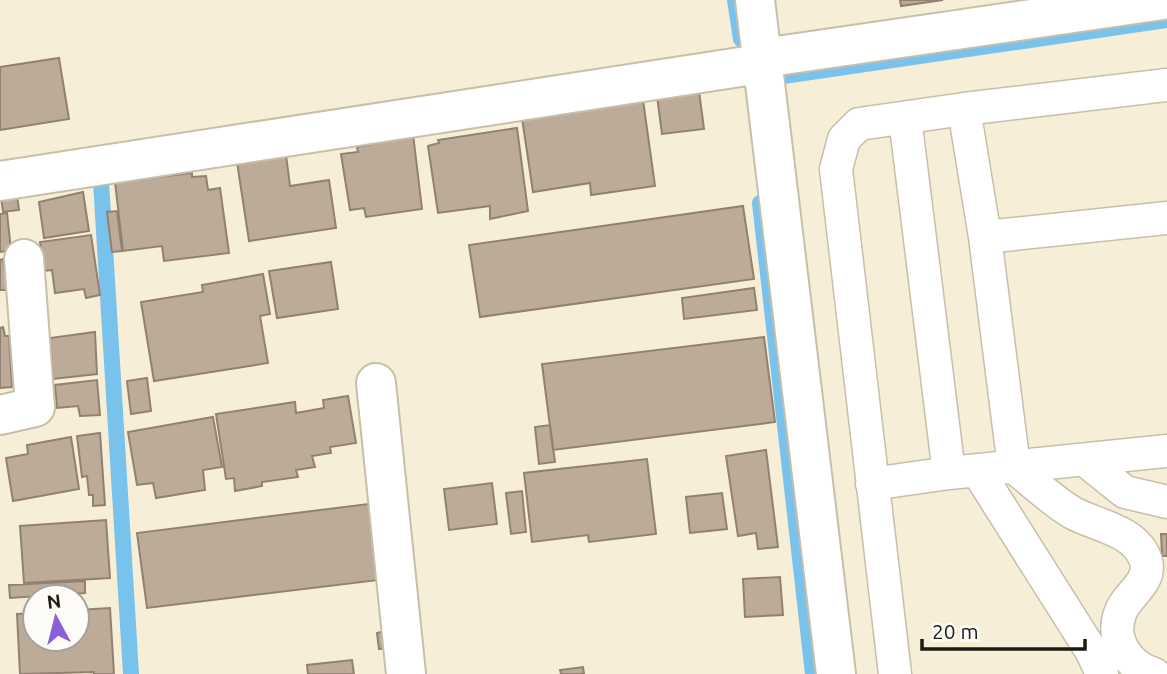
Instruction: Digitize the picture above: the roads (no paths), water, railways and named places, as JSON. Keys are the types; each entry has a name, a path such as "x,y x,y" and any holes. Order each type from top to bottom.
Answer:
{"street":[{"path":"755,0 757,70 836,674"},
{"path":"0,181 757,70 770,57 1163,0"},
{"path":"0,415 35,407 24,259"},
{"path":"376,383 406,674"}],"lane":[{"path":"895,674 836,169 844,139 859,124 1167,85"},
{"path":"964,109 985,237 1014,467 1072,513 1130,538 1145,558 1147,568 1143,580 1121,610 1117,626 1124,653 1134,664 1154,674"},
{"path":"905,118 963,471 1092,652 1102,674"},
{"path":"985,237 1167,218"},
{"path":"872,484 963,471 1167,451"},
{"path":"1085,460 1125,492 1167,502"}],"waterway":[{"path":"735,0 741,39"},
{"path":"763,79 1167,20"},
{"path":"101,182 131,674"},
{"path":"760,203 813,674"}]}
